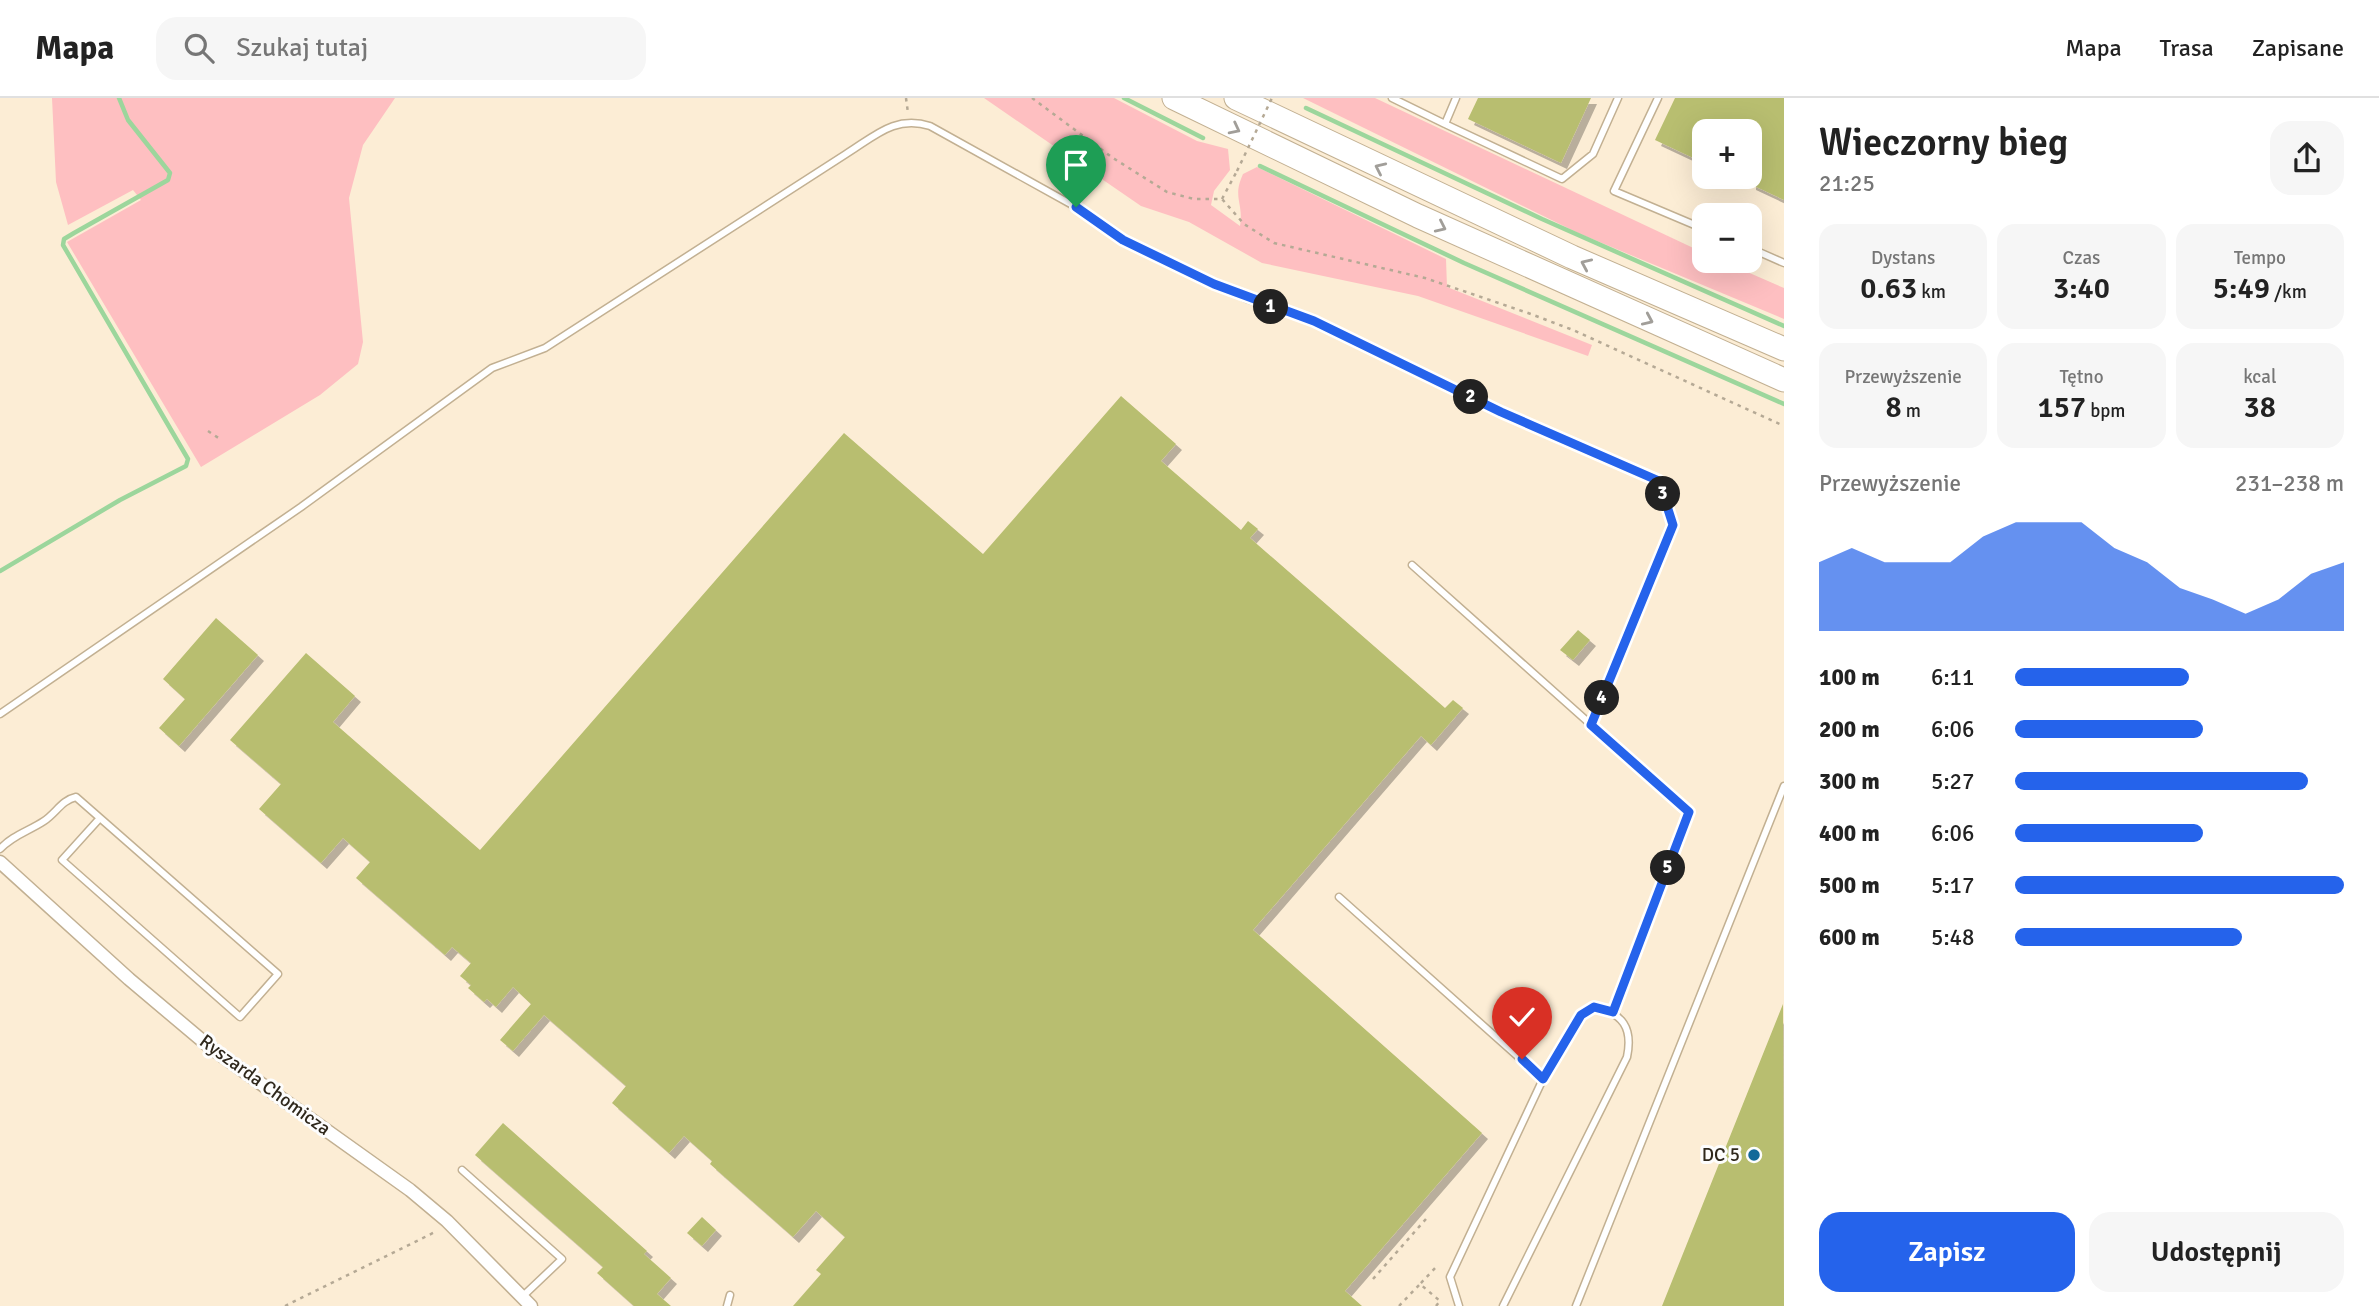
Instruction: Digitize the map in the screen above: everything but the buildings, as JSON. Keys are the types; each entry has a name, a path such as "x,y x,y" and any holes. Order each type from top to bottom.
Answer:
{"highway":[{"path":"1174,98 1418,216 1784,380"},
{"path":"1236,98 1535,240 1784,349"}],"street":[{"name":"Ryszarda Chomicza","path":"0,862 129,979 211,1048 410,1190 447,1221 527,1301"}],"lane":[{"path":"1392,98 1562,179 1593,154 1618,98"},
{"path":"1445,124 1457,98"},
{"path":"1658,98 1614,191 1692,224"},
{"path":"0,714 300,507 492,368 545,348 880,132 911,120 930,126 1076,207 1134,246 1247,299 1314,321 1501,412 1659,481 1673,525 1591,725"},
{"path":"1762,253 1784,263"},
{"path":"1412,565 1689,812 1613,1012"},
{"path":"1576,1306 1784,786"},
{"path":"0,849 17,834 45,820 68,799 76,797 100,818 278,974 240,1017 62,860 100,818"},
{"path":"1339,897 1543,1079"},
{"path":"1459,1306 1450,1277 1543,1079 1581,1015 1594,1007 1613,1012 1619,1015 1629,1030 1627,1057 1503,1306"},
{"path":"462,1170 562,1259 527,1301"},
{"path":"727,1306 730,1295"}],"path":[{"path":"906,98 911,120"},
{"path":"1032,98 1113,158 1167,192 1194,199 1222,199 1244,224 1274,243 1425,278 1528,313 1573,330 1784,426"},
{"path":"1222,199 1272,98"},
{"path":"208,431 220,439"},
{"path":"1373,1279 1426,1219"},
{"path":"285,1306 433,1235 447,1221"},
{"path":"1399,1306 1437,1265"},
{"path":"1420,1284 1440,1301 1436,1306"}],"shaded area":[{"path":"52,98 395,98 363,145 349,198 363,342 358,364 320,395 201,467 67,242 141,200 133,190 68,225 56,182"},
{"path":"984,98 1114,98 1197,141 1228,149 1230,170 1214,191 1211,205 1240,226 1240,182 1243,174 1257,167 1446,259 1447,287 1592,345 1588,356 1418,296 1262,263 1189,222 1141,206"},
{"path":"1303,98 1375,98 1692,247 1692,273 1750,273 1784,288 1784,319 1578,233"}],"waterway":[{"path":"0,571 120,500 186,466 188,459 63,245 64,239 168,180 170,173 128,120 119,98"},
{"path":"1124,98 1203,138"},
{"path":"1306,108 1542,219 1784,326"},
{"path":"1260,166 1464,263 1784,404"}],"place":[{"name":"DC 5","path":"1754,1155"}],"route":[{"path":"1076,207 1123,240 1214,284 1247,299 1314,321 1501,412 1659,481 1673,525 1591,725 1689,812 1613,1012 1594,1007 1581,1015 1543,1079 1522,1059"}]}
